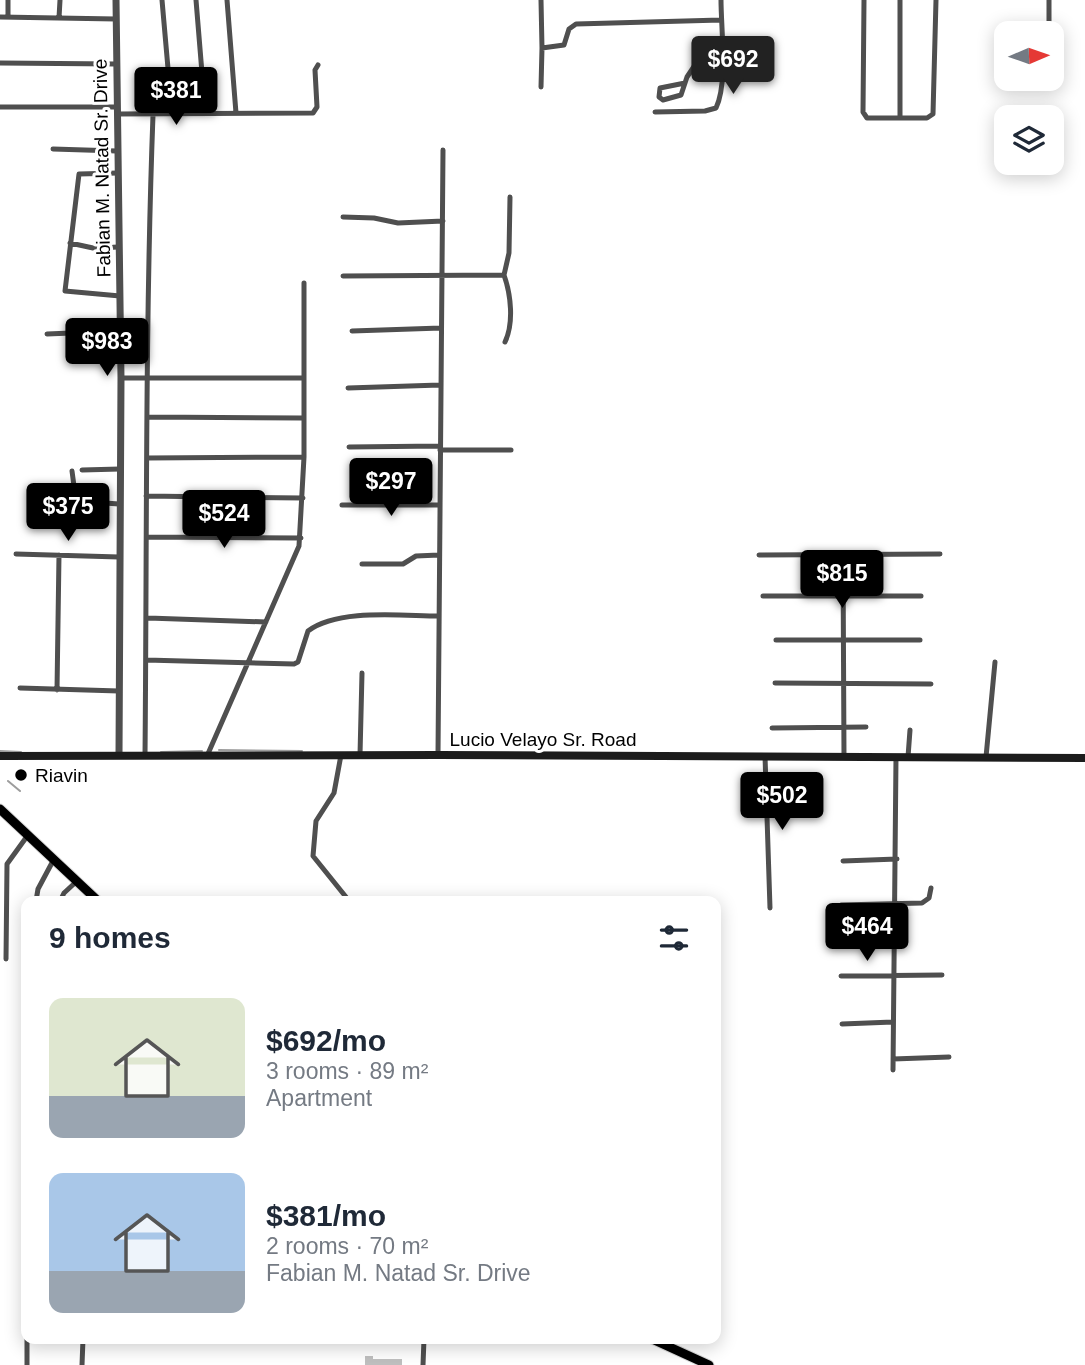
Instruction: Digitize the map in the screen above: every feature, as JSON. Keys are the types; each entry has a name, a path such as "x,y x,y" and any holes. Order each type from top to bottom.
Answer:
{"main road":[{"name":"Lucio Velayo Sr. Road","path":"0,756 1085,758"},
{"path":"0,809 93,896"},
{"path":"663,1344 709,1365"}],"street":[{"path":"8,0 8,17"},
{"path":"59,18 60,0"},
{"name":"Fabian M. Natad Sr. Drive","path":"116,0 121,379 120,755"},
{"path":"162,0 172,114"},
{"path":"196,0 202,74"},
{"path":"227,0 236,113"},
{"path":"541,0 541,87"},
{"path":"655,112 705,111 716,108 720,100 722,63 721,0"},
{"path":"864,0 864,116 872,119 921,119 933,114 936,0"},
{"path":"900,0 900,118"},
{"path":"1049,0 1049,21"},
{"path":"0,17 116,19"},
{"path":"542,48 564,45 569,29 576,24 721,20"},
{"path":"0,63 116,64"},
{"path":"685,83 660,88 659,97 663,100 681,95 695,65 722,63"},
{"path":"0,107 117,111 153,115 313,113 317,107 315,70 318,65"},
{"path":"145,755 148,618 147,379 153,115"},
{"path":"52,149 117,150"},
{"path":"438,755 443,150"},
{"path":"118,173 79,174 65,292 120,296"},
{"path":"505,342 509,332 510,297 504,275 509,253 510,197"},
{"path":"343,217 374,218 398,223 443,221"},
{"path":"70,243 93,248 119,247"},
{"path":"343,276 504,275"},
{"path":"207,756 300,538 304,457 304,283"},
{"path":"352,331 441,328"},
{"path":"47,334 120,331"},
{"path":"121,379 302,378"},
{"path":"348,388 440,385"},
{"path":"148,417 302,418"},
{"path":"349,447 511,450"},
{"path":"148,458 304,457"},
{"path":"82,470 120,469"},
{"path":"72,471 76,501 119,504"},
{"path":"146,496 303,498"},
{"path":"342,505 440,505"},
{"path":"147,537 300,538"},
{"path":"16,554 119,557"},
{"path":"759,555 940,554"},
{"path":"57,690 59,555"},
{"path":"362,564 403,564 416,556 439,555"},
{"path":"844,555 844,757"},
{"path":"763,596 921,596"},
{"path":"146,660 296,664 309,631 327,621 367,616 439,616"},
{"path":"148,618 266,622"},
{"path":"776,640 920,640"},
{"path":"986,757 995,662"},
{"path":"360,755 362,673"},
{"path":"775,683 931,684"},
{"path":"20,688 119,691"},
{"path":"772,728 866,727"},
{"path":"908,757 910,730"},
{"path":"341,755 334,793 316,821 313,856 345,896"},
{"path":"765,756 770,908"},
{"path":"893,1070 896,757"},
{"path":"6,960 7,864 28,835"},
{"path":"37,896 54,859"},
{"path":"843,861 897,859"},
{"path":"62,896 77,881"},
{"path":"841,905 922,903 929,898 931,888"},
{"path":"841,976 942,975"},
{"path":"842,1024 893,1022"},
{"path":"893,1059 949,1057"},
{"path":"27,1344 27,1365"},
{"path":"82,1365 83,1344"},
{"path":"423,1365 424,1344"}],"building":[{"path":"365,1356 373,1356 373,1359 402,1359 402,1365 365,1365"}],"waterway":[{"path":"219,750 302,751"},
{"path":"0,751 21,752"},
{"path":"161,752 202,751"},
{"path":"8,781 20,791"}],"place":[{"name":"Riavin","path":"21,775"}]}
